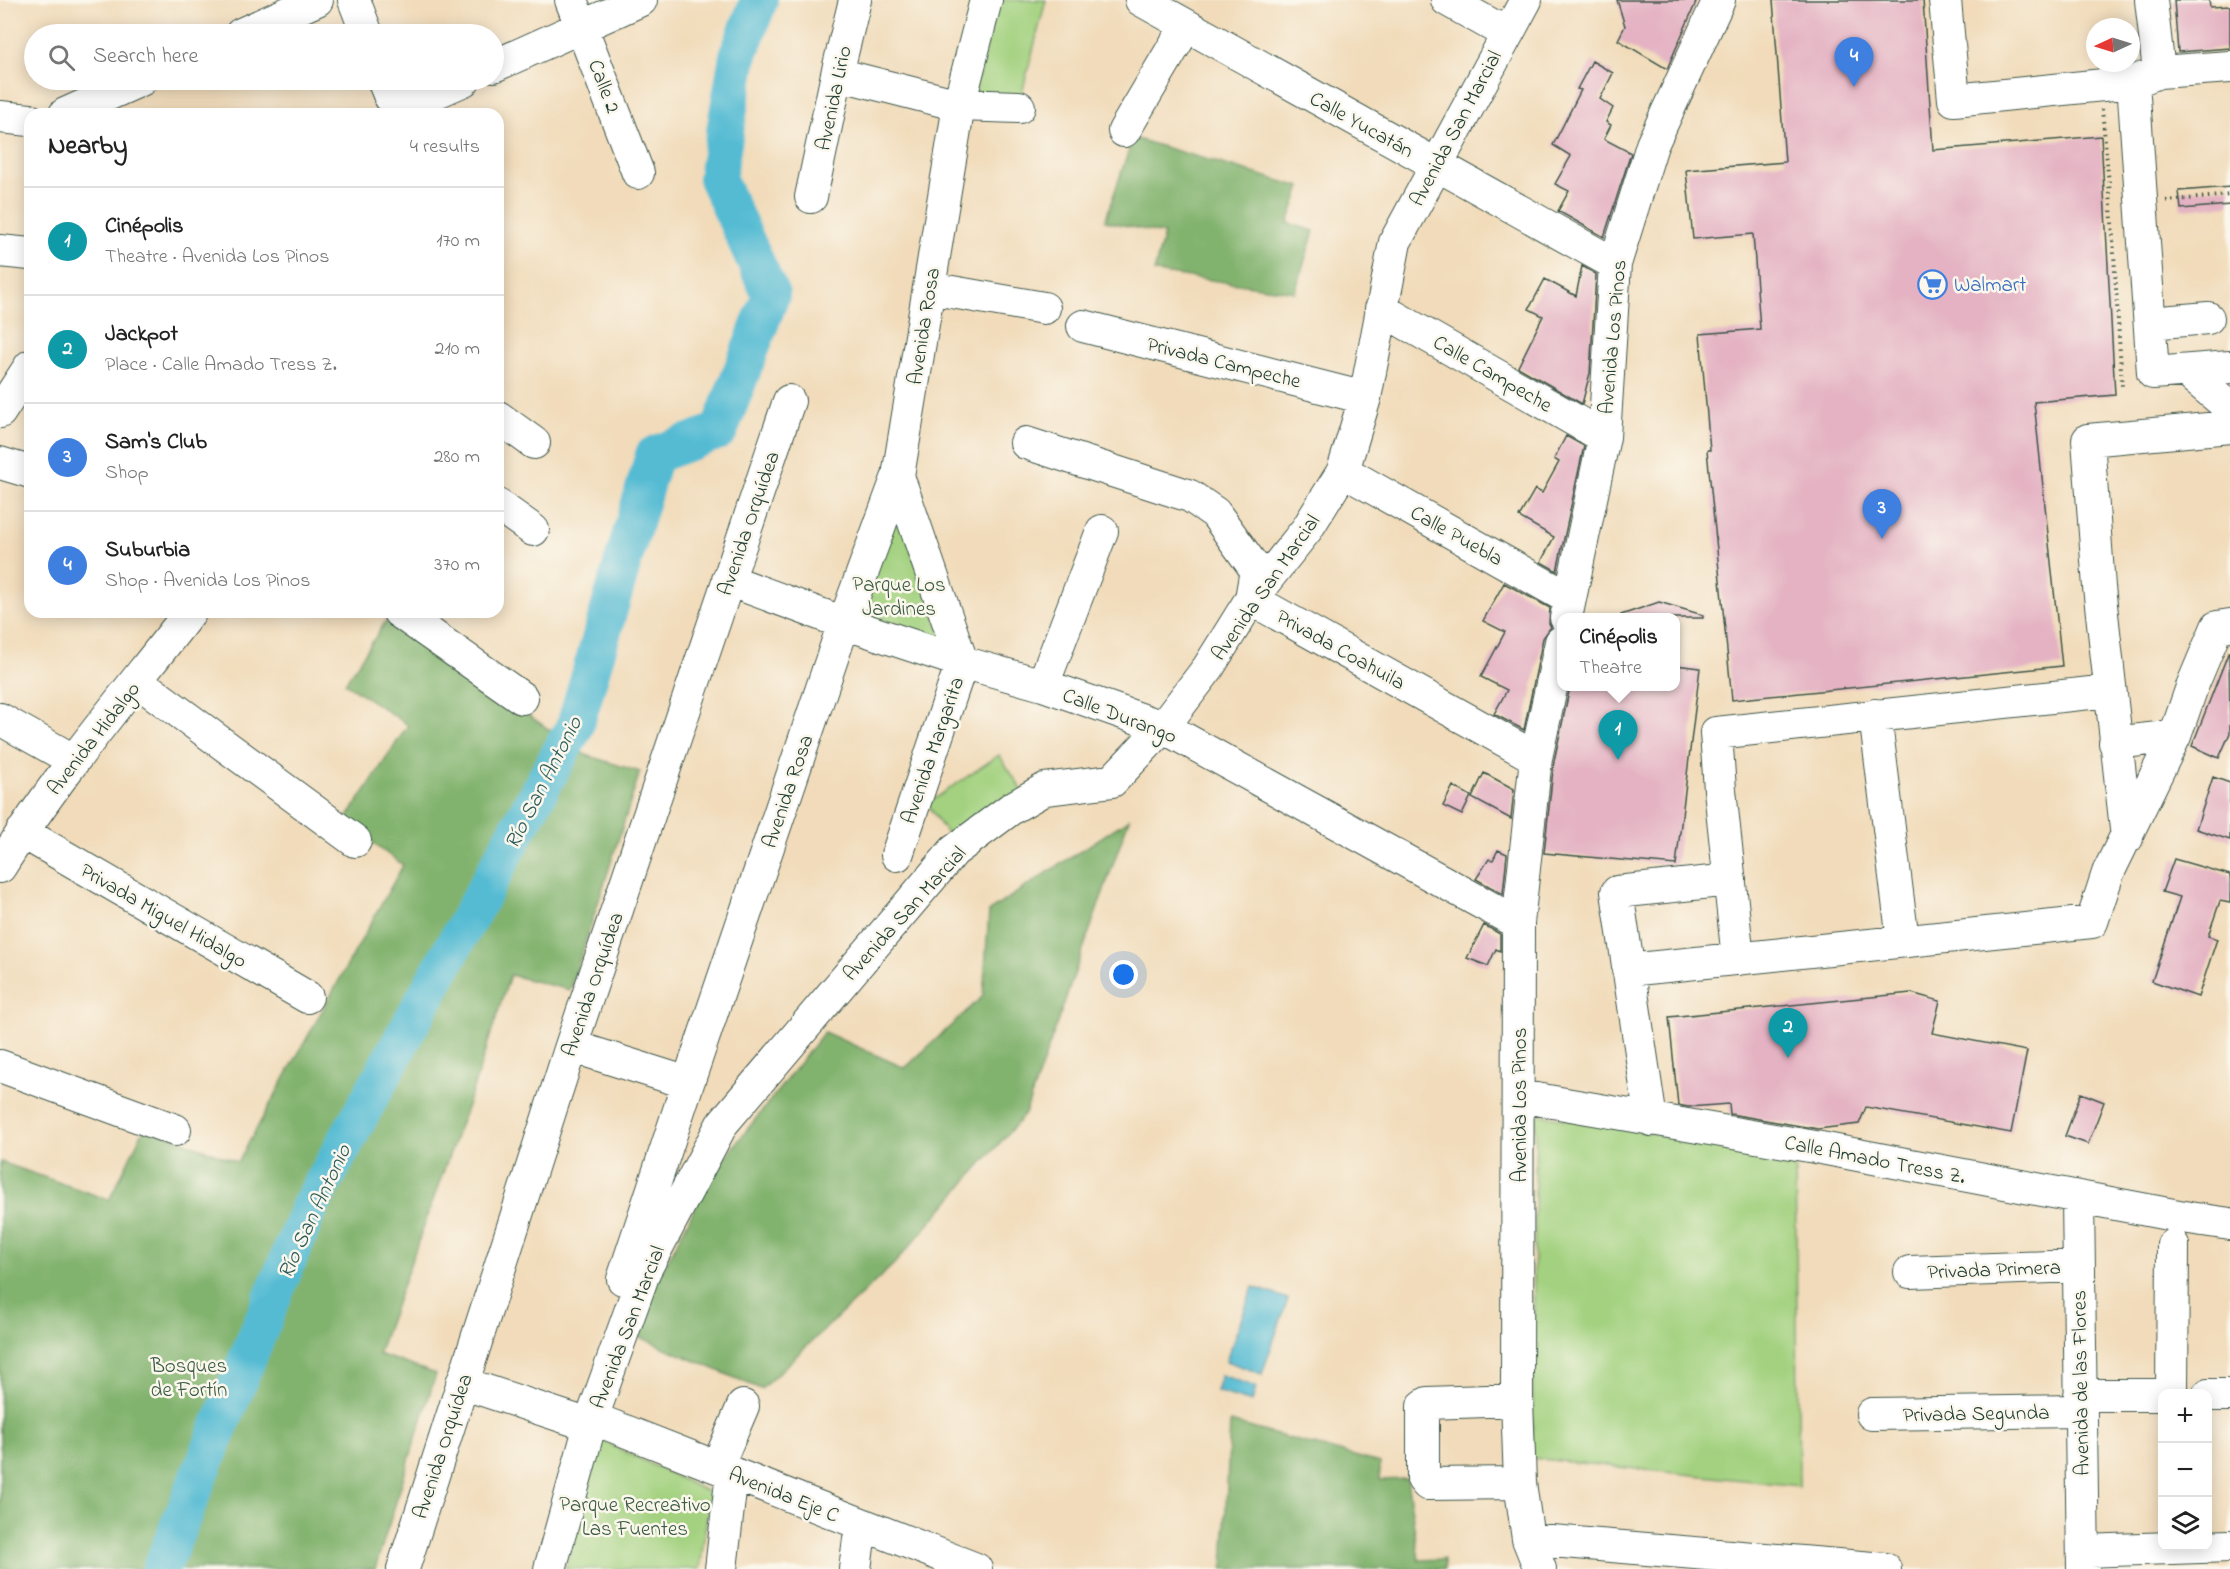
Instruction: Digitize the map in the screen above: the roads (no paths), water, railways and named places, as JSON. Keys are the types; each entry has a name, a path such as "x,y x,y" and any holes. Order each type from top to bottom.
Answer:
{"street":[{"path":"263,24 317,0"},
{"path":"354,0 363,24"},
{"path":"504,60 576,14 641,0"},
{"name":"Avenida Lirio","path":"811,197 855,0"},
{"name":"Avenida Rosa","path":"531,1569 584,1419 688,1083 844,623 898,476 959,105 986,0"},
{"name":"Calle Yucatán","path":"1141,0 1615,264"},
{"path":"1447,0 1506,33"},
{"name":"Avenida San Marcial","path":"549,1569 584,1419 645,1270 722,1124 954,851 1012,808 1045,789 1112,781 1163,727 1208,668 1251,599 1307,529 1343,471 1365,398 1375,354 1381,309 1395,242 1506,33 1526,0"},
{"name":"Avenida Los Pinos","path":"1568,608 1604,436 1615,264 1652,145 1719,0"},
{"path":"1946,0 1954,100 2230,67"},
{"path":"2151,0 2142,203 2153,373 2230,367"},
{"name":"Calle 2","path":"576,14 638,173"},
{"path":"1124,131 1186,26"},
{"path":"837,74 959,105 1019,107"},
{"path":"78,108 119,90"},
{"path":"387,90 390,97 405,106 441,90"},
{"path":"0,117 24,119"},
{"path":"0,251 24,253"},
{"path":"929,288 1044,308"},
{"name":"Calle Campeche","path":"1381,309 1604,436"},
{"path":"2150,323 2208,318"},
{"name":"Privada Campeche","path":"1083,326 1365,398"},
{"path":"2186,371 2230,408"},
{"path":"0,412 24,375"},
{"name":"Avenida Orquídea","path":"403,1569 571,1046 789,401"},
{"path":"504,421 534,443"},
{"path":"2127,838 2098,587 2088,440 2230,427"},
{"name":"Privada Coahuila","path":"1026,443 1190,496 1215,513 1256,570 1251,599 1536,758"},
{"path":"0,463 24,470"},
{"name":"Calle Puebla","path":"1343,471 1568,608"},
{"name":"Avenida Margarita","path":"897,855 962,662 898,476"},
{"path":"504,510 533,530"},
{"path":"1043,686 1102,531"},
{"name":"Calle Durango","path":"728,580 844,623 1163,727 1518,923"},
{"name":"Avenida Hidalgo","path":"0,867 73,760 185,618"},
{"path":"408,618 522,698"},
{"path":"1628,970 2092,922 2109,873 2175,736 2193,684 2217,627 2230,625"},
{"name":"Avenida Los Pinos","path":"1540,1569 1528,1539 1520,1483 1517,1400 1518,923 1536,758 1557,661"},
{"path":"137,681 355,841"},
{"path":"1738,960 1716,733 2109,691"},
{"path":"1875,715 1903,941"},
{"path":"0,719 73,760"},
{"path":"2115,743 2175,736"},
{"name":"Privada Miguel Hidalgo","path":"22,832 307,997"},
{"path":"1651,1120 1617,892 1730,880"},
{"path":"571,1046 688,1083"},
{"path":"0,1066 175,1130"},
{"name":"Calle Amado Tress Z.","path":"1519,1096 1821,1148 2078,1198 2230,1224"},
{"name":"Avenida de las Flores","path":"2078,1198 2083,1560"},
{"path":"2172,1389 2173,1245"},
{"name":"Privada Primera","path":"1911,1272 2078,1266"},
{"name":"Avenida Eje C","path":"462,1383 584,1419 725,1470 976,1569"},
{"name":"Privada Segunda","path":"1872,1414 2080,1403 2158,1395"},
{"path":"2212,1395 2230,1395"},
{"path":"1517,1400 1427,1403 1424,1406 1423,1479 1428,1484 1520,1483"},
{"path":"721,1569 725,1470 743,1406"},
{"path":"855,1569 861,1524"},
{"path":"1528,1539 1885,1569"},
{"path":"2083,1560 2230,1546"}],"water":[{"path":"1253,1287 1288,1299 1262,1374 1226,1361"},
{"path":"1221,1375 1256,1387 1252,1402 1216,1391"}],"waterway":[{"name":"Río San Antonio","path":"161,1569 310,1206 575,726 654,455 719,431 771,295 717,178 738,56 759,0"}],"place":[{"name":"Suburbia","path":"1854,87"},
{"name":"Walmart","path":"1933,284"},
{"name":"Sam's Club","path":"1882,539"},
{"name":"Cinépolis","path":"1618,760"},
{"name":"Jackpot","path":"1788,1058"}],"park label":[{"name":"Parque Los Jardines","path":"899,596"},
{"name":"Bosques de Fortín","path":"189,1377"},
{"name":"Parque Recreativo Las Fuentes","path":"635,1516"}]}
